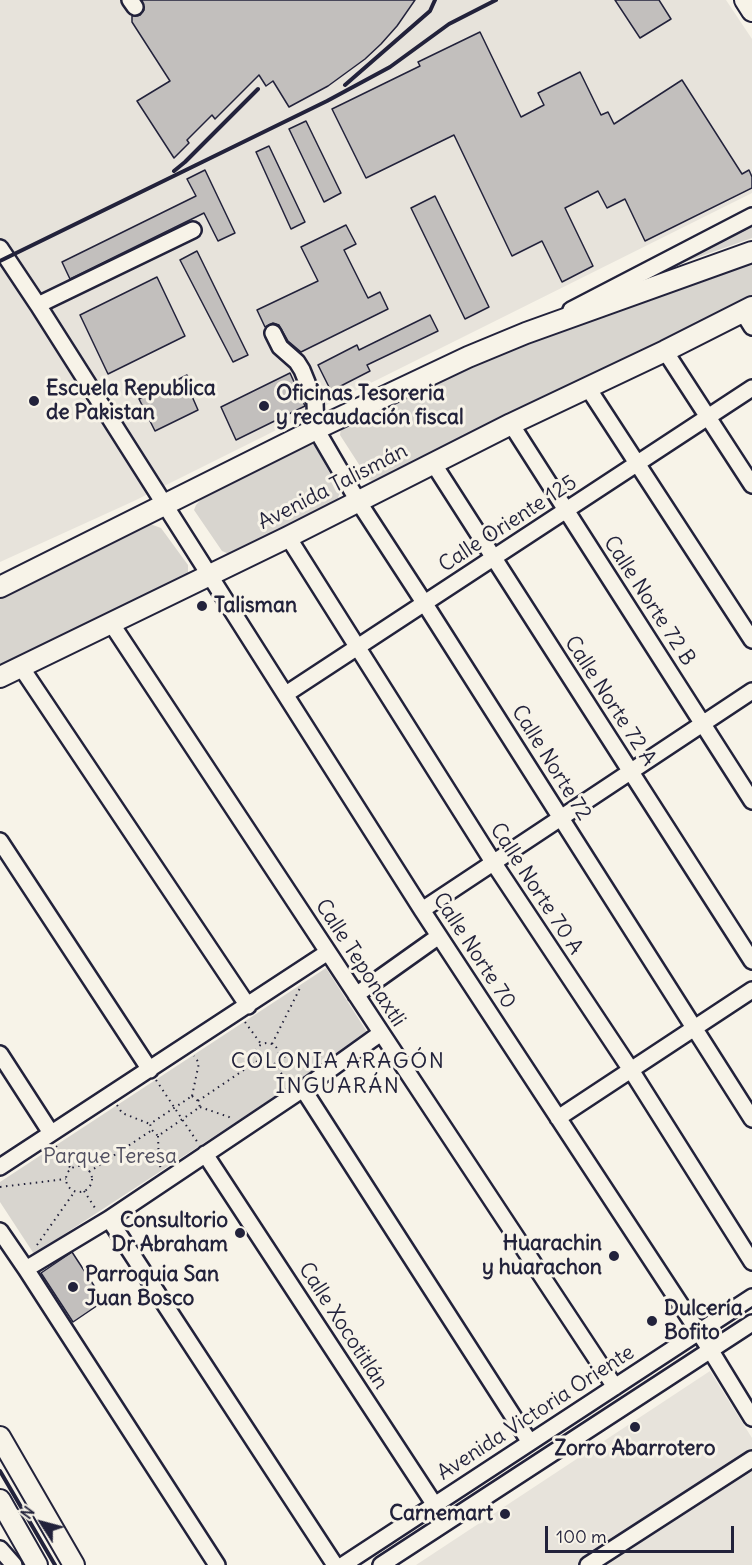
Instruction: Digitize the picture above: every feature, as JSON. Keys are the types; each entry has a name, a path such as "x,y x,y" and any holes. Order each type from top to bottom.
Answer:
{"main road":[{"path":"745,0 752,11"},
{"path":"0,586 316,429 468,357 526,333 752,252"},
{"name":"Avenida Talismán","path":"0,677 288,537 511,424 665,351 749,315"},
{"path":"0,1437 74,1565"},
{"path":"0,1500 37,1565"}],"street":[{"path":"526,333 752,216"},
{"path":"38,304 193,230"},
{"name":"Calle Norte 70","path":"0,248 38,304 208,576 286,694 422,910 711,1351 752,1418"},
{"path":"273,333 280,347 297,362 302,370 315,402 316,429"},
{"path":"665,351 752,485"},
{"path":"588,388 752,640"},
{"name":"Calle Oriente 125","path":"286,694 358,649 752,388"},
{"name":"Calle Norte 72 B","path":"511,424 752,801"},
{"name":"Calle Norte 72","path":"316,429 358,501 752,1119"},
{"name":"Calle Norte 72 A","path":"433,463 752,961"},
{"name":"Calle Norte 70 A","path":"288,537 493,862 631,1070 752,1262"},
{"name":"Calle Teponaxtli","path":"111,623 615,1387"},
{"path":"21,667 246,1012"},
{"path":"422,910 752,691"},
{"path":"0,842 150,1070"},
{"path":"356,995 439,936"},
{"path":"0,1167 52,1138 150,1070 246,1012 328,952"},
{"path":"558,1118 752,990"},
{"path":"26,1269 104,1216 205,1154 381,1033"},
{"path":"0,1054 52,1138"},
{"path":"297,1089 529,1441"},
{"name":"Calle Xocotitlán","path":"205,1154 446,1522"},
{"path":"104,1216 335,1565"},
{"path":"0,1231 217,1565"},
{"name":"Avenida Victoria Oriente","path":"344,1565 529,1441 752,1297"},
{"name":"Avenida Victoria Oriente","path":"381,1565 752,1323"},
{"path":"588,1565 752,1459"},
{"path":"0,1549 14,1565"}],"path":[{"path":"272,1044 300,988"},
{"path":"246,1012 261,1044"},
{"path":"261,1044 272,1044 277,1049 278,1057 274,1064 263,1066 257,1061 255,1053 261,1044"},
{"path":"150,1124 192,1096 199,1063 191,1052"},
{"path":"278,1057 333,1055"},
{"path":"198,1101 257,1061"},
{"path":"274,1064 297,1089"},
{"path":"150,1070 205,1154"},
{"path":"192,1096 198,1101 200,1107"},
{"path":"115,1102 122,1113 150,1124"},
{"path":"200,1107 228,1117 235,1125"},
{"path":"158,1136 200,1107"},
{"path":"150,1124 158,1136 159,1164 163,1171"},
{"path":"89,1172 152,1130"},
{"path":"52,1138 71,1169"},
{"path":"82,1167 89,1172 91,1180 84,1191 75,1191 69,1187 66,1179 71,1169 82,1167"},
{"path":"0,1187 66,1179"},
{"path":"33,1252 75,1191"},
{"path":"84,1191 104,1216"}],"shaded area":[{"path":"0,0 726,0 752,39 752,193 134,501 0,562"},
{"path":"710,1371 752,1438 752,1565 416,1565"}],"green space":[{"path":"752,221 752,238 682,263 671,261"},
{"path":"752,264 752,297 377,482 369,480 340,435 341,429 357,420 507,352"},
{"path":"314,444 340,492 337,501 229,554 222,551 194,510 196,505 203,497"},
{"path":"150,524 161,528 188,565 188,575 176,583 0,665 0,598"},
{"name":"Parque Teresa","path":"326,968 369,1035 34,1254 0,1202 0,1182"}],"building":[{"path":"142,0 415,0 381,44 365,59 328,86 289,107 273,81 266,86 259,75 215,119 212,115 187,140 189,143 174,158 137,101 170,81 132,22 132,16 140,15 144,10"},
{"path":"615,0 659,0 671,19 640,38"},
{"path":"480,32 521,117 544,105 538,93 580,72 601,115 608,112 614,124 682,80 742,174 749,170 752,177 752,188 645,241 625,199 607,208 598,191 565,208 593,266 562,282 542,241 512,256 454,135 366,178 332,109 420,66 418,62"},
{"path":"306,121 341,193 324,202 289,129"},
{"path":"269,146 305,222 291,229 256,152"},
{"path":"205,170 235,233 218,241 204,213 70,279 62,262 196,196 187,179"},
{"path":"435,196 489,307 465,319 411,208"},
{"path":"346,225 356,244 344,250 368,298 380,292 388,309 301,352 288,341 279,325 273,323 265,327 257,310 318,281 301,247"},
{"path":"197,251 248,355 233,362 180,260"},
{"path":"157,277 185,336 108,374 80,315"},
{"path":"430,315 438,331 367,365 370,371 331,391 318,365 357,345 359,350"},
{"name":"Oficinas Tesoreria y recaudación fiscal","path":"290,373 305,406 236,440 221,407"},
{"path":"187,375 195,392 191,394 198,410 155,431 139,399"},
{"name":"Parroquia San Juan Bosco","path":"72,1252 104,1301 73,1322 41,1273"}],"railway":[{"path":"345,85 430,11 435,0"},
{"path":"0,261 327,101 390,67 449,24 496,0"},
{"path":"174,171 258,89"},
{"path":"0,1471 55,1565"}],"place":[{"name":"Escuela Republica de Pakistan","path":"34,401"},
{"name":"Oficinas Tesoreria y recaudación fiscal","path":"264,406"},
{"name":"Talisman","path":"202,606"},
{"name":"Consultorio Dr Abraham","path":"240,1233"},
{"name":"Huarachin y huarachon","path":"614,1256"},
{"name":"Parroquia San Juan Bosco","path":"73,1287"},
{"name":"Dulcería Bofito","path":"652,1321"},
{"name":"Zorro Abarrotero","path":"635,1427"},
{"name":"Carnemart","path":"505,1514"}],"district":[{"name":"COLONIA ARAGÓN INGUARÁN","path":"338,1074"}]}
